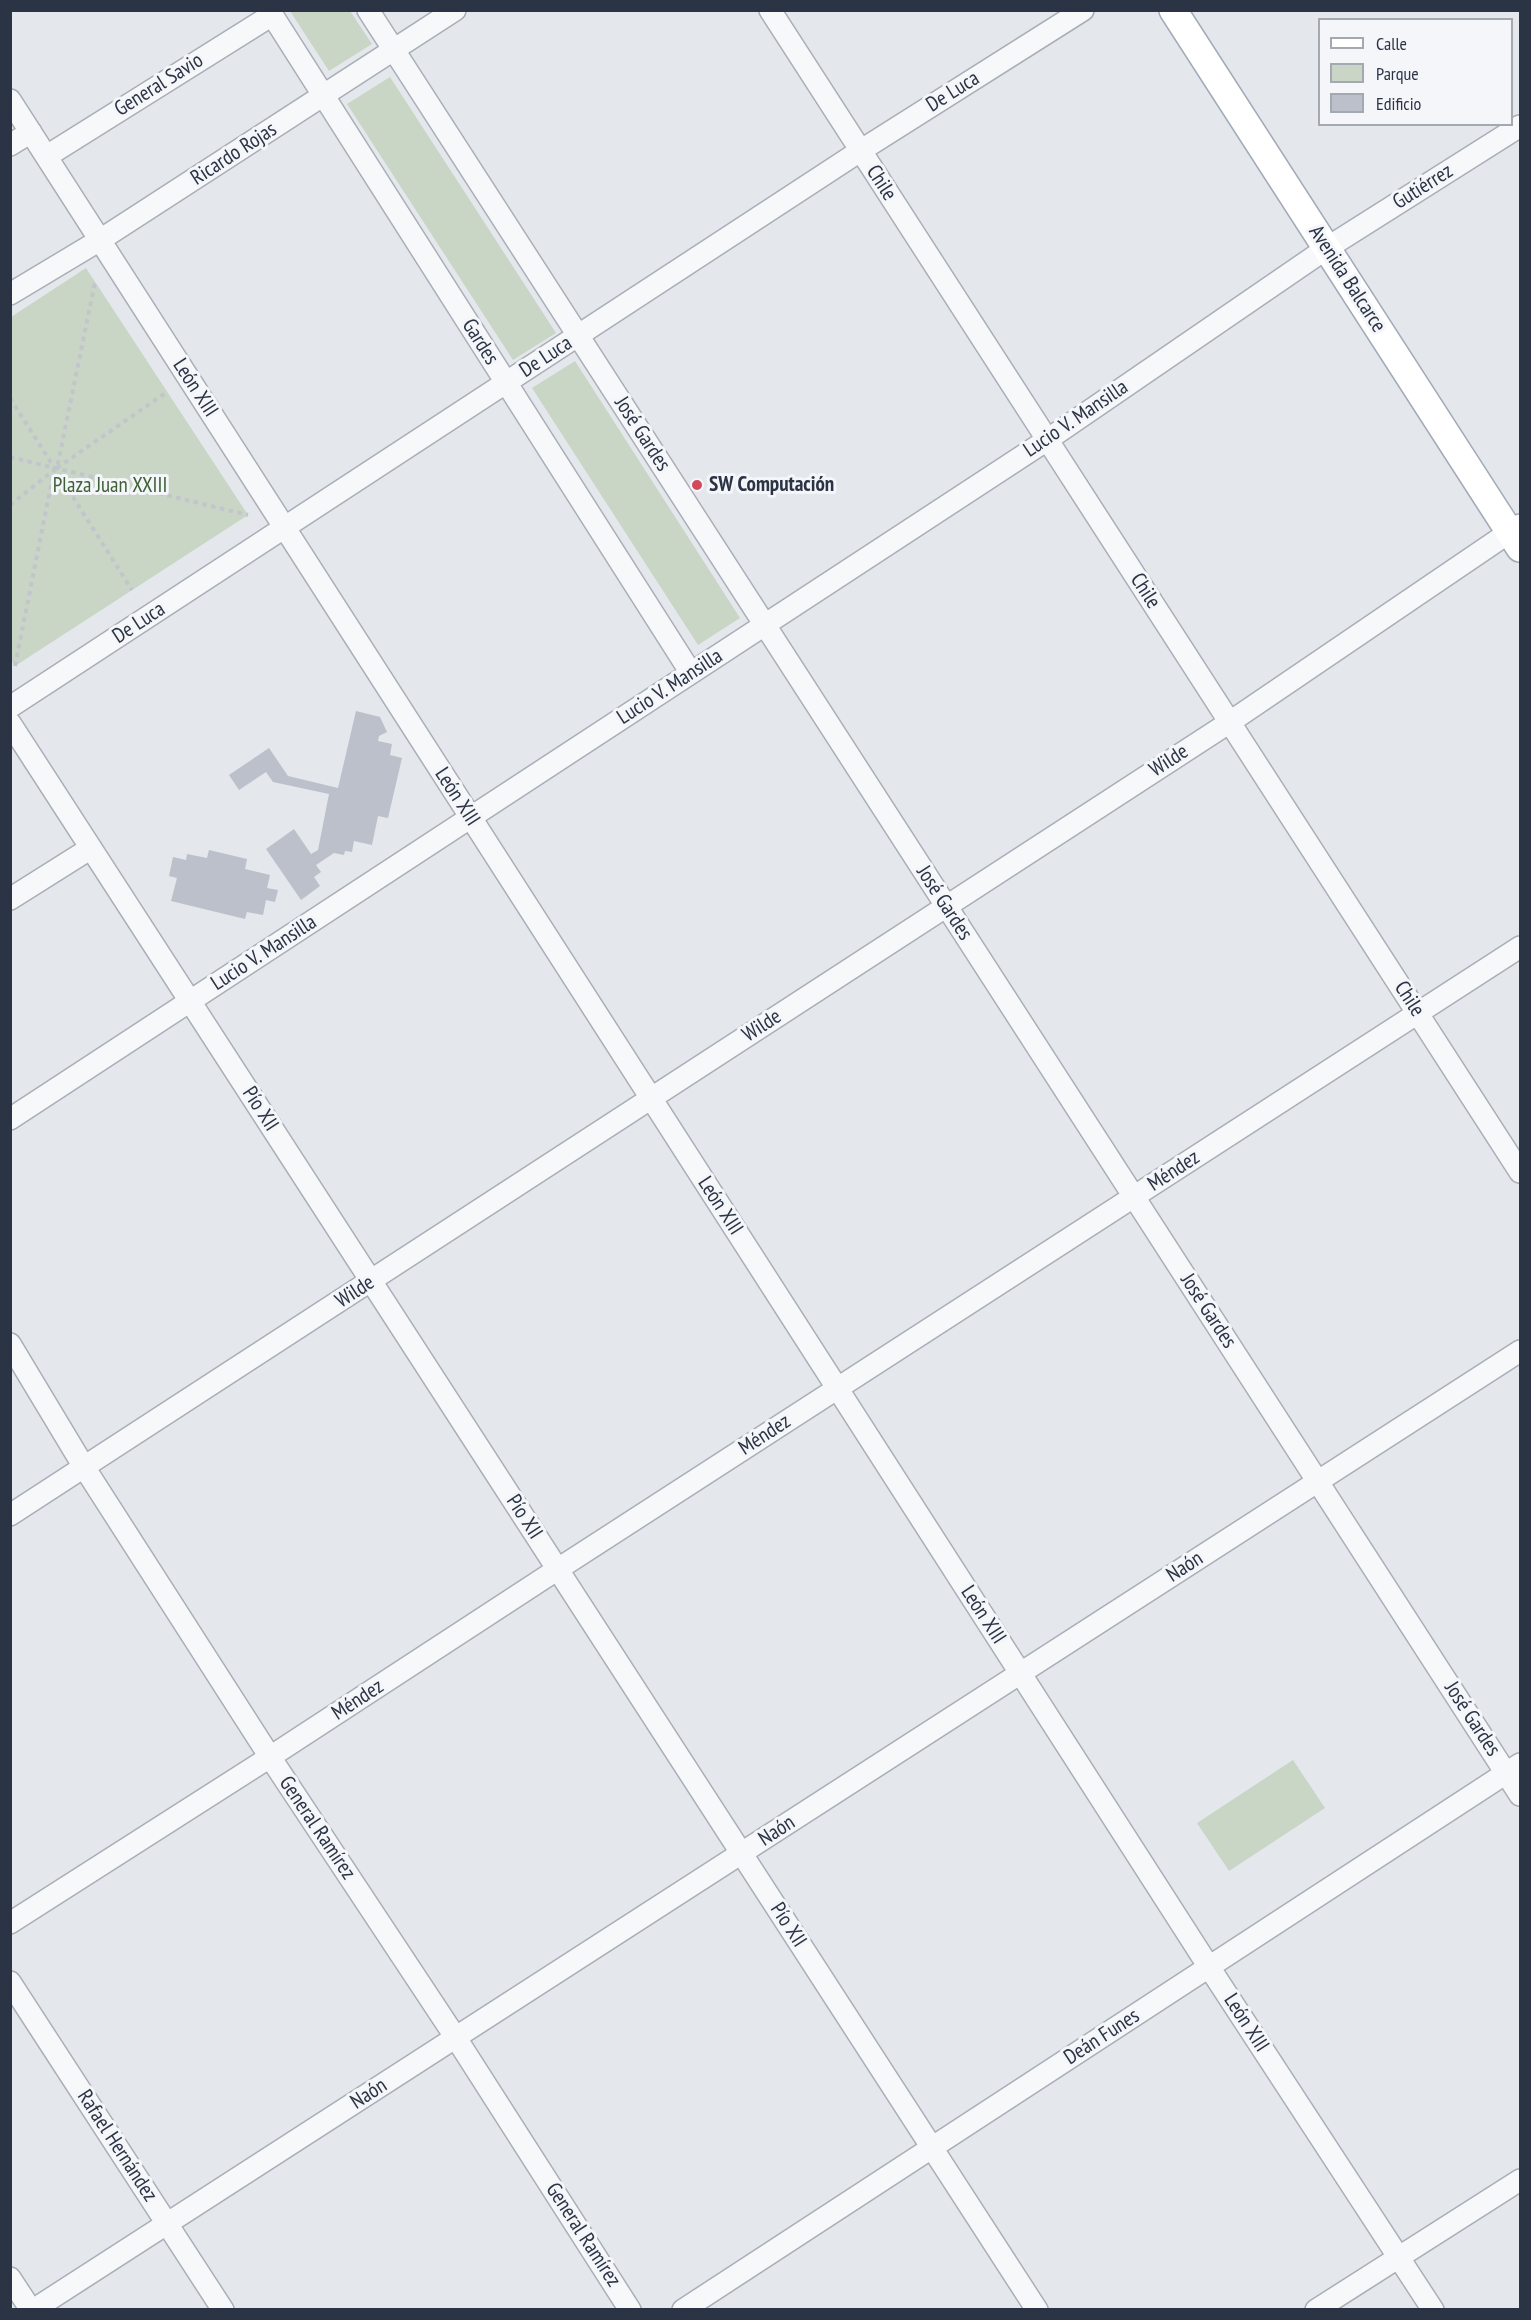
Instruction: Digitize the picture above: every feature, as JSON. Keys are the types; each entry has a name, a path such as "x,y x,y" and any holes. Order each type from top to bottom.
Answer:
{"main road":[{"name":"Avenida Balcarce","path":"1173,10 1334,244 1518,530"},
{"name":"Avenida Balcarce","path":"1194,10 1334,244"}],"street":[{"name":"José Gardes","path":"368,10 1318,1481 1514,1769 1521,1795"},
{"name":"Ricardo Rojas","path":"10,294 100,240 455,10"},
{"name":"Chile","path":"770,10 1521,1172"},
{"name":"De Luca","path":"10,707 860,151 1083,10"},
{"name":"Gardes","path":"271,13 691,673"},
{"name":"General Savio","path":"46,156 271,13"},
{"name":"León XIII","path":"10,100 1020,1674 1433,2310"},
{"name":"Gutiérrez","path":"1334,244 1521,126"},
{"path":"10,145 31,132"},
{"name":"Lucio V. Mansilla","path":"10,1119 1047,440 1334,244"},
{"name":"Wilde","path":"10,1515 1230,722 1518,530"},
{"name":"Pío XII","path":"10,723 1037,2310"},
{"path":"10,899 91,848"},
{"name":"Méndez","path":"10,1923 1521,947"},
{"name":"General Ramírez","path":"10,1344 84,1467 270,1757 456,2038 630,2310"},
{"name":"Naón","path":"32,2310 1521,1351"},
{"name":"Deán Funes","path":"683,2310 1514,1769"},
{"name":"Rafael Hernández","path":"10,1982 223,2310"},
{"path":"1316,2310 1521,2180"},
{"path":"10,2278 32,2310"}],"path":[{"path":"15,666 95,282"},
{"path":"10,505 55,469 167,392"},
{"path":"10,398 132,590"},
{"path":"10,457 248,516"}],"green space":[{"path":"290,11 350,11 372,44 329,71"},
{"path":"390,77 556,333 513,360 347,104"},
{"name":"Plaza Juan XXIII","path":"86,268 248,515 15,666 10,659 11,317"},
{"path":"575,361 740,618 698,645 532,388"},
{"path":"1293,1760 1325,1808 1229,1871 1197,1823"}],"building":[{"path":"356,711 380,717 387,732 379,736 378,741 392,744 390,755 402,758 388,818 378,816 372,845 354,841 352,852 345,851 344,855 334,853 316,865 321,872 314,877 320,886 301,900 266,849 294,829 311,854 318,850 329,794 273,782 266,772 239,790 229,775 269,748 288,776 338,788"},
{"path":"209,850 247,859 245,869 270,875 267,888 278,890 275,902 266,900 263,915 247,912 245,919 171,901 177,878 169,876 173,857 186,860 187,854 207,858"}],"place":[{"name":"SW Computación","path":"697,485"}]}
